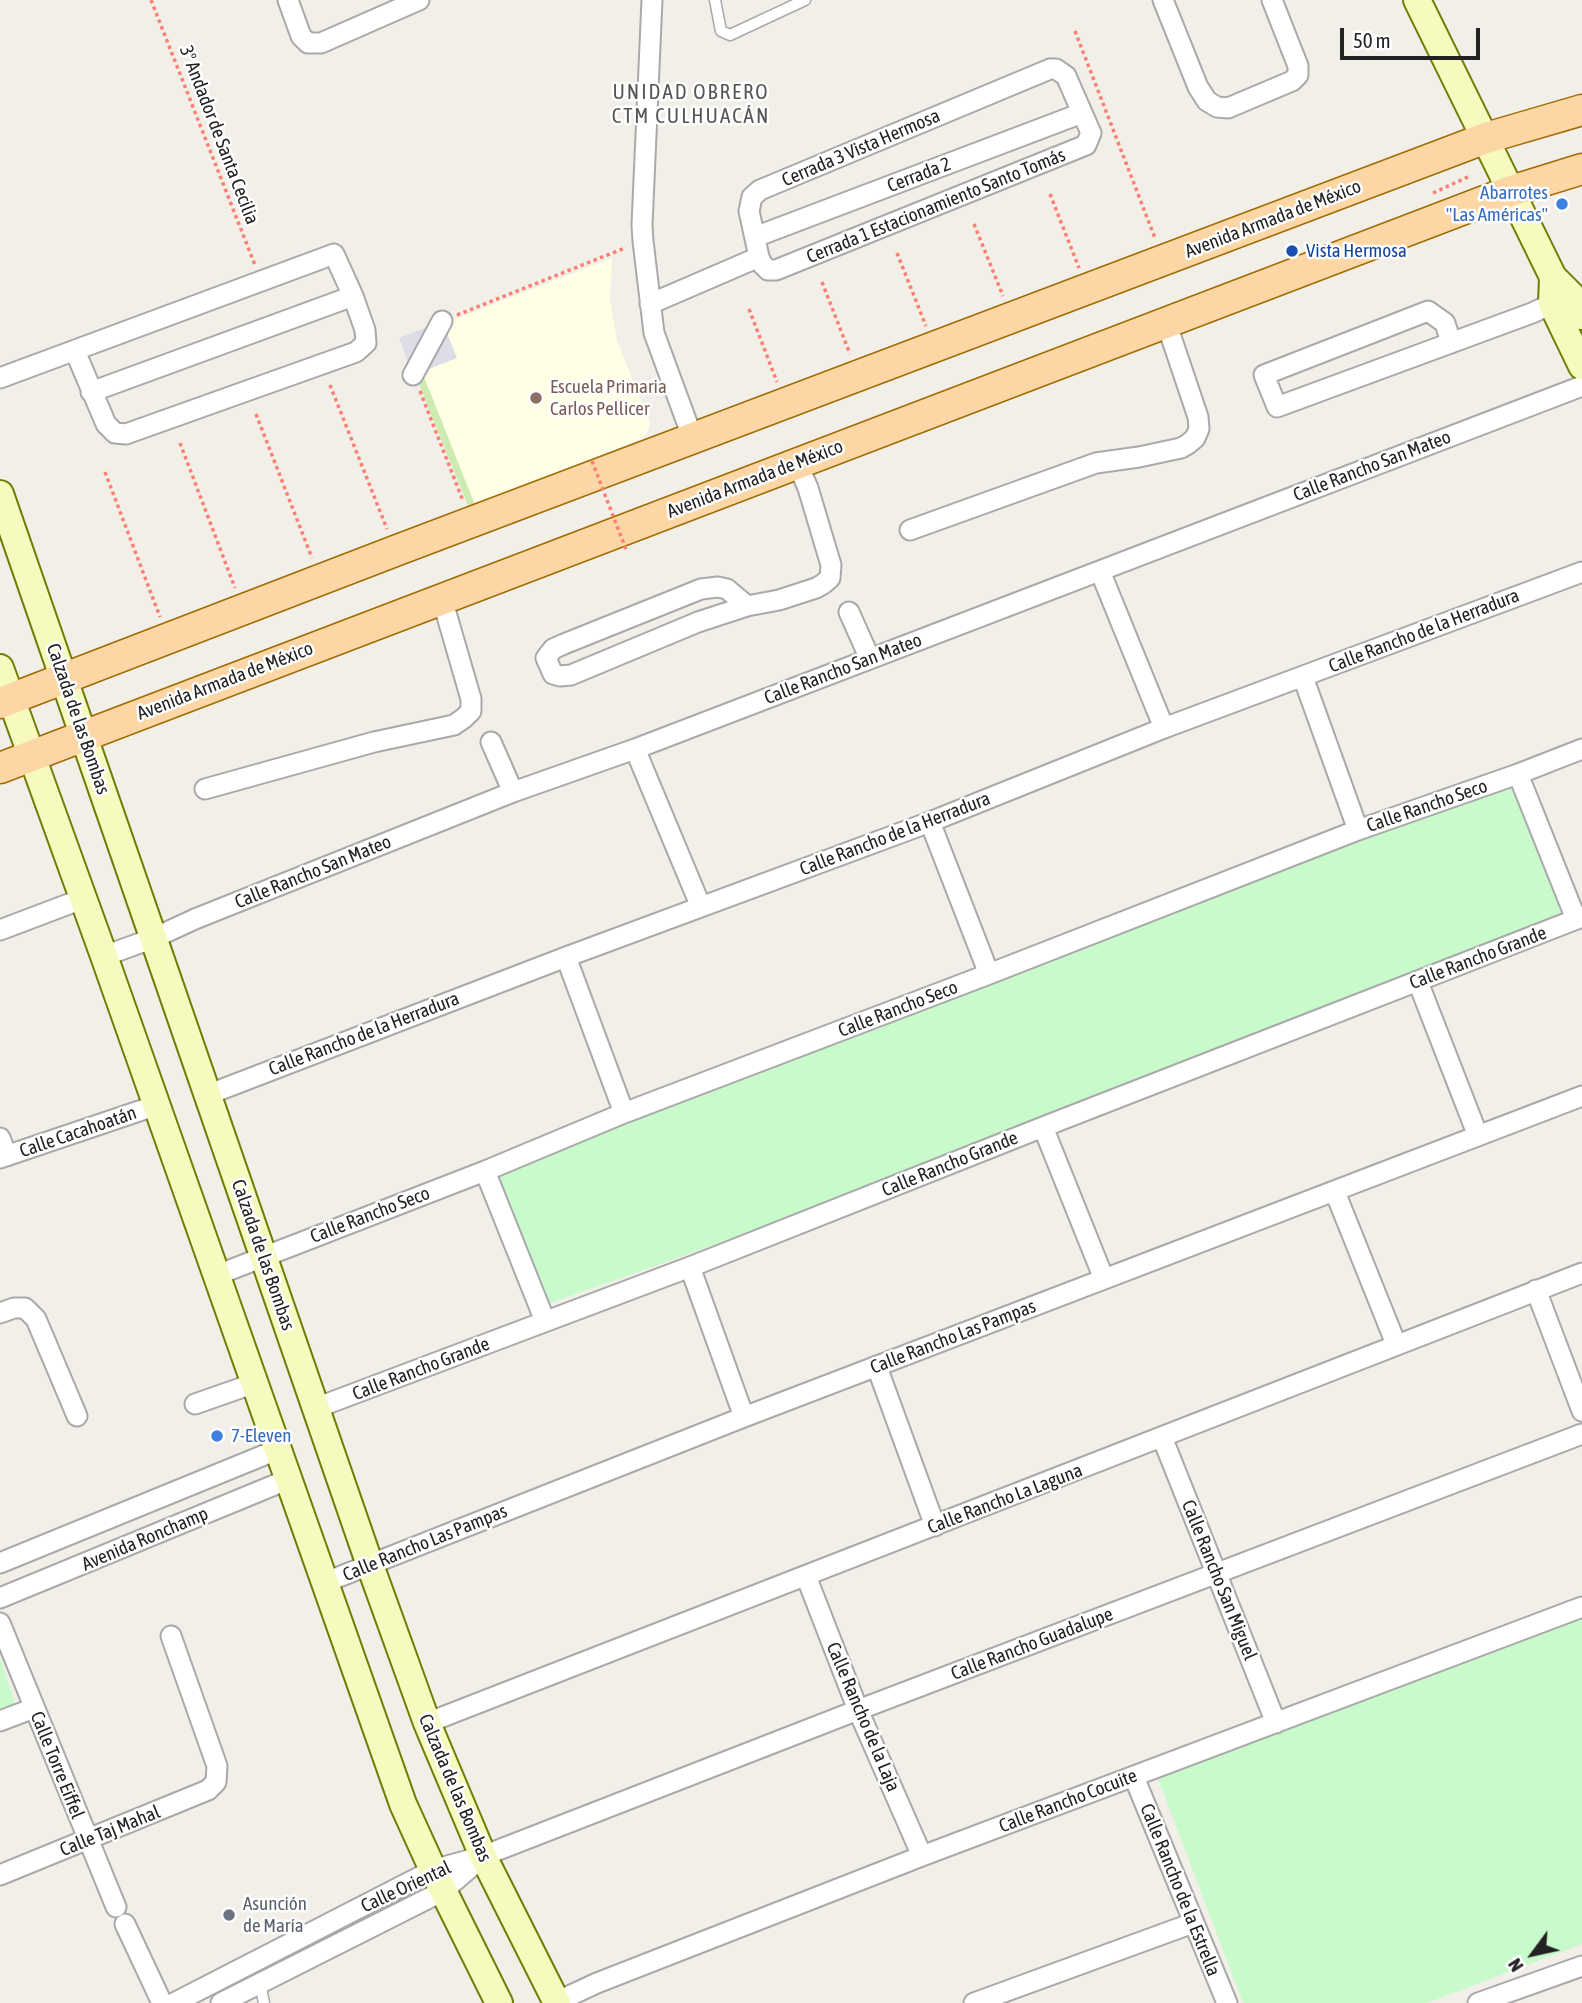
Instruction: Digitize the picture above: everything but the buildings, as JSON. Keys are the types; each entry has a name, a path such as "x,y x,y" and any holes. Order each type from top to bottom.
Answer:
{"main road":[{"path":"1417,0 1565,298 1582,366"},
{"name":"Avenida Armada de México","path":"5,701 1486,138 1582,110"},
{"name":"Avenida Armada de México","path":"0,768 1481,202 1582,169"},
{"name":"Calzada de las Bombas","path":"0,494 427,1723 483,1856 556,2002"},
{"path":"0,668 5,701 32,756 403,1804 499,2003"}],"street":[{"path":"290,1 300,36 309,43 321,43 419,0"},
{"path":"652,0 643,241 654,333 693,439"},
{"path":"1163,0 1202,94 1217,107 1228,108 1292,81 1298,75 1298,66 1272,0"},
{"name":"Cerrada 1 Estacionamiento Santo Tomás","path":"759,257 768,270 776,270 1082,148 1091,133 1083,113 1066,76 1056,69 1050,69"},
{"name":"Cerrada 3 Vista Hermosa","path":"759,257 749,204 760,190 1050,69"},
{"name":"Cerrada 2","path":"755,237 1083,113"},
{"path":"0,378 334,254 354,296 365,330 366,343 356,352 126,434 115,433 106,424 75,351"},
{"path":"650,304 759,257"},
{"path":"91,392 354,296"},
{"path":"1451,343 1445,323 1428,311 1264,375 1277,407 1451,343 1565,298"},
{"path":"413,375 442,321"},
{"path":"910,530 1097,463 1181,448 1195,438 1199,429 1198,417 1166,322"},
{"name":"Calle Rancho San Mateo","path":"104,956 513,792 635,749 1582,386"},
{"path":"747,606 727,589 701,589 564,644 553,649 547,658 553,674 571,675 698,622 816,588 830,578 831,565 808,488 797,463"},
{"path":"1100,571 1164,728"},
{"name":"Calle Rancho de la Herradura","path":"207,1095 566,957 930,822 1164,728 1582,572"},
{"path":"205,789 374,742 454,725 464,718 471,711 471,699 442,598"},
{"path":"849,612 870,659"},
{"path":"1303,677 1358,830"},
{"path":"491,743 513,792"},
{"path":"635,749 701,907"},
{"name":"Calle Rancho Seco","path":"217,1275 485,1171 624,1113 1358,830 1582,749"},
{"path":"1518,774 1579,918"},
{"path":"930,822 989,974"},
{"path":"0,930 82,899"},
{"name":"Calle Rancho Grande","path":"316,1408 690,1267 1579,918"},
{"path":"566,957 624,1113"},
{"path":"1418,982 1478,1136"},
{"name":"Calle Rancho Las Pampas","path":"326,1582 744,1417 1582,1096"},
{"name":"Calle Cacahoatán","path":"2,1151 157,1105"},
{"path":"1043,1127 1104,1279"},
{"path":"485,1171 545,1321"},
{"path":"1335,1192 1396,1344"},
{"path":"690,1267 744,1417"},
{"name":"Calle Rancho La Laguna","path":"427,1723 1582,1273"},
{"path":"1536,1290 1582,1411"},
{"path":"0,1313 14,1308 25,1308 36,1319 77,1416"},
{"path":"877,1367 935,1526"},
{"path":"195,1404 255,1383"},
{"name":"Calle Rancho Guadalupe","path":"483,1856 1582,1434"},
{"name":"Calle Rancho San Miguel","path":"1163,1437 1276,1723"},
{"name":"Avenida Ronchamp","path":"0,1563 279,1448"},
{"name":"Avenida Ronchamp","path":"0,1598 289,1479"},
{"path":"122,1513 134,1543"},
{"name":"Calle Rancho de la Laja","path":"806,1577 858,1710 922,1856"},
{"name":"Calle Rancho Cocuite","path":"556,2002 597,1983 922,1856 1582,1607"},
{"name":"Calle Torre Eiffel","path":"0,1623 88,1840 162,2003"},
{"name":"Calle Taj Mahal","path":"0,1875 208,1790 216,1782 217,1766 171,1636"},
{"path":"0,1721 34,1707"},
{"name":"Calle Rancho de la Estrella","path":"1134,1777 1227,2003"},
{"name":"Calle Oriental","path":"221,2003 483,1856"},
{"name":"Calle Oriental","path":"174,2003 438,1881"},
{"path":"974,2003 1194,1923"},
{"path":"1478,2003 1582,1966"}],"lane":[{"path":"715,0 720,31 730,35 805,0"},
{"path":"260,1982 264,2003"}],"path":[{"name":"3° Andador de Santa Cecilia","path":"151,0 261,281"},
{"path":"1076,30 1164,260"},
{"path":"1457,149 1481,202"},
{"path":"1051,194 1087,289"},
{"path":"974,223 1012,318"},
{"path":"442,321 643,241"},
{"path":"897,253 934,347"},
{"path":"822,282 859,376"},
{"path":"749,309 785,404"},
{"path":"413,375 472,522"},
{"path":"330,385 395,551"},
{"path":"256,414 320,580"},
{"path":"180,443 243,609"},
{"path":"592,461 628,552"},
{"path":"105,472 168,639"}],"shaded area":[{"name":"Escuela Primaria Carlos Pellicer","path":"612,258 610,301 617,341 650,423 647,434 638,440 475,505 422,372 456,358 443,324"},
{"path":"442,321 457,358 413,375 399,338"}],"green space":[{"path":"422,372 475,505 469,508 415,374"},
{"path":"1517,776 1562,916 1042,1124 533,1309 481,1176"},
{"path":"1582,1618 1582,1944 1427,2003 1243,2003 1157,1776"},
{"path":"0,1658 16,1706 0,1712"}],"place":[{"name":"Abarrotes \"Las Américas\"","path":"1562,204"},
{"name":"Vista Hermosa","path":"1292,251"},
{"name":"Escuela Primaria Carlos Pellicer","path":"536,398"},
{"name":"7-Eleven","path":"217,1436"},
{"name":"Asunción de María","path":"229,1915"}],"district":[{"name":"UNIDAD OBRERO CTM CULHUACÁN","path":"691,104"}]}
